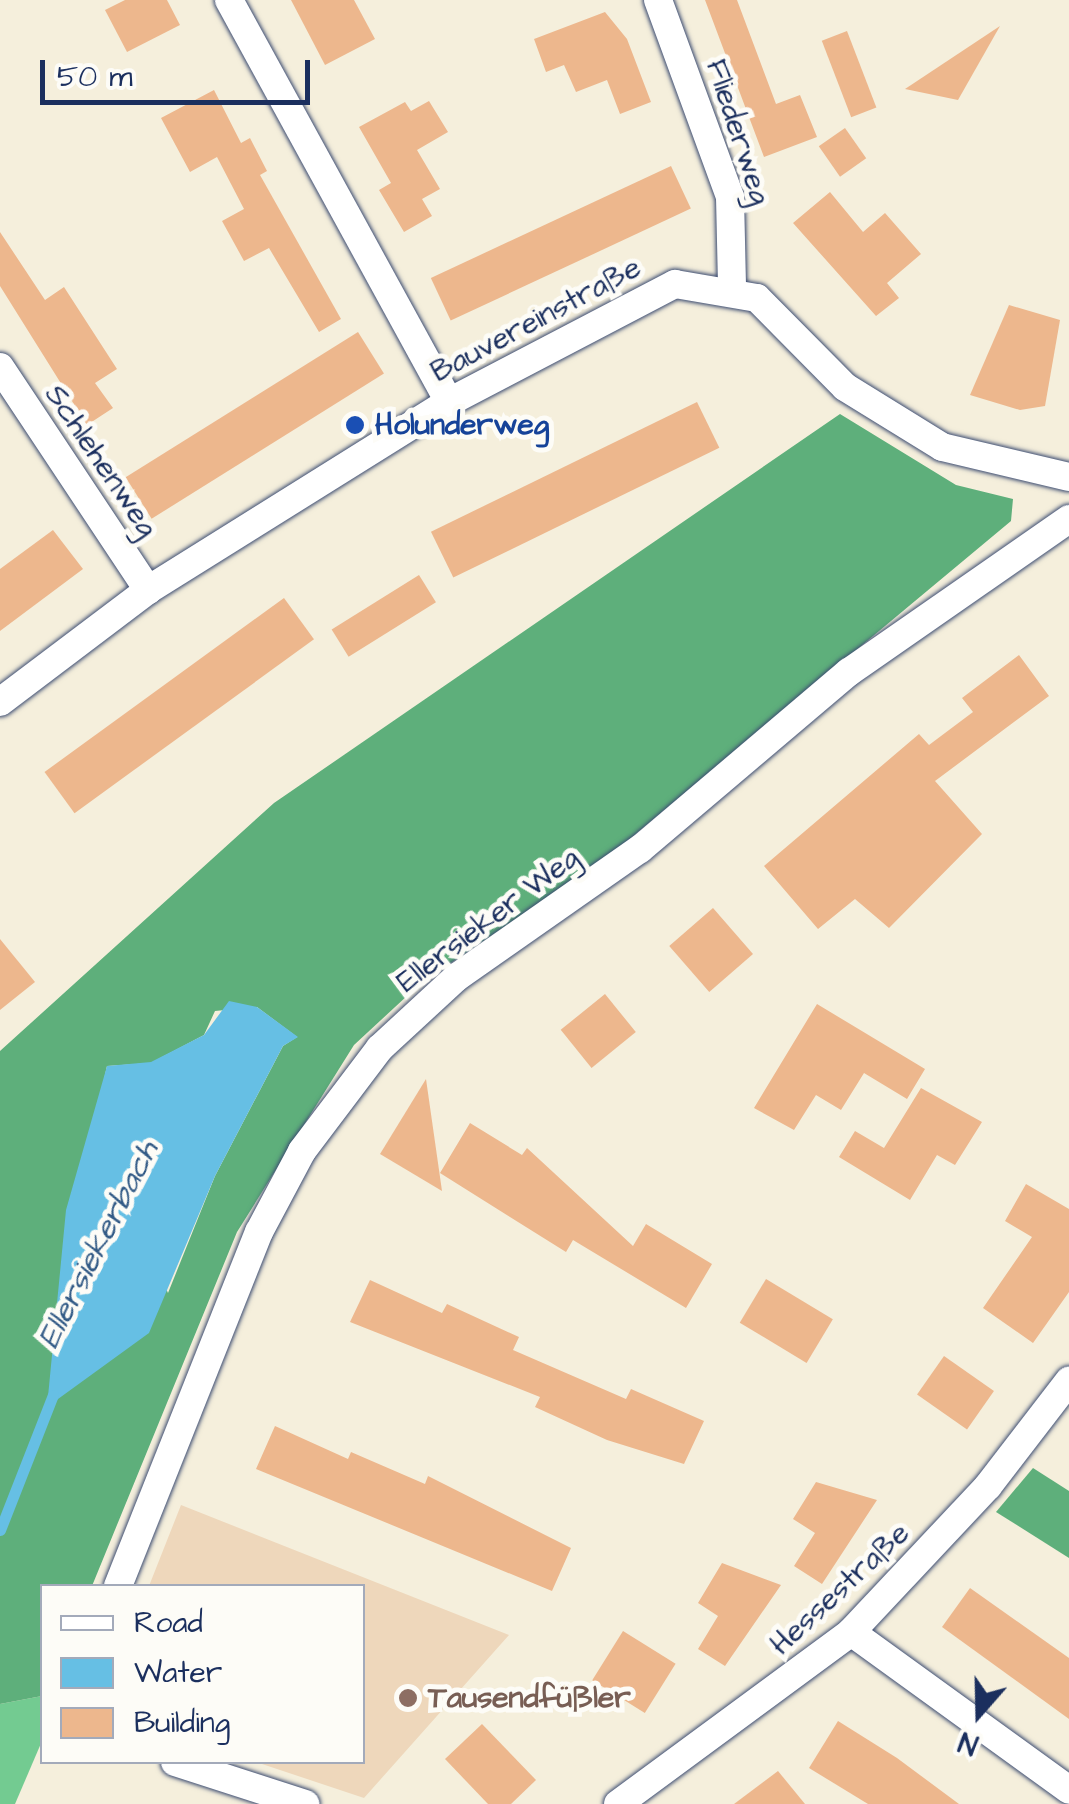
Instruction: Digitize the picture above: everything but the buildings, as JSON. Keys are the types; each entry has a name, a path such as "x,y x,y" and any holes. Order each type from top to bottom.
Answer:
{"street":[{"path":"228,0 449,402"},
{"name":"Fliederweg","path":"658,0 730,197 732,287"},
{"path":"732,287 783,316 845,386 942,448 1069,477"},
{"name":"Bauvereinstraße","path":"0,702 148,590 449,402 646,292 732,287"},
{"name":"Schlehenweg","path":"0,368 148,590"},
{"name":"Ellersieker Weg","path":"119,1584 259,1232 302,1151 380,1048 457,976 640,849 849,672 1069,518"},
{"name":"Hessestraße","path":"618,1804 851,1632 988,1486 1069,1381"},
{"path":"851,1632 1069,1790"},
{"path":"181,1764 306,1804"}],"shaded area":[{"name":"Tausendfüßler","path":"181,1505 509,1635 364,1798 262,1764 365,1764 365,1584 150,1584"}],"green space":[{"path":"840,414 956,485 1013,499 1011,521 608,857 421,983 354,1045 237,1232 93,1584 40,1584 40,1696 0,1704 0,1051 274,803","holes":["257,1007 297,1037 283,1046 215,1176 168,1293 94,1125 107,1066 151,1063 204,1035 215,1011"]},
{"path":"1033,1468 1069,1491 1069,1558 996,1512"},
{"path":"40,1696 40,1746 15,1804 0,1804 0,1704"}],"water":[{"path":"229,1001 257,1007 298,1037 283,1046 215,1176 149,1333 47,1407 66,1210 107,1066 151,1062 204,1035"}],"waterway":[{"name":"Ellersiekerbach","path":"0,1530 53,1395"}],"place":[{"name":"Holunderweg","path":"355,425"},
{"name":"Tausendfüßler","path":"408,1698"}]}
